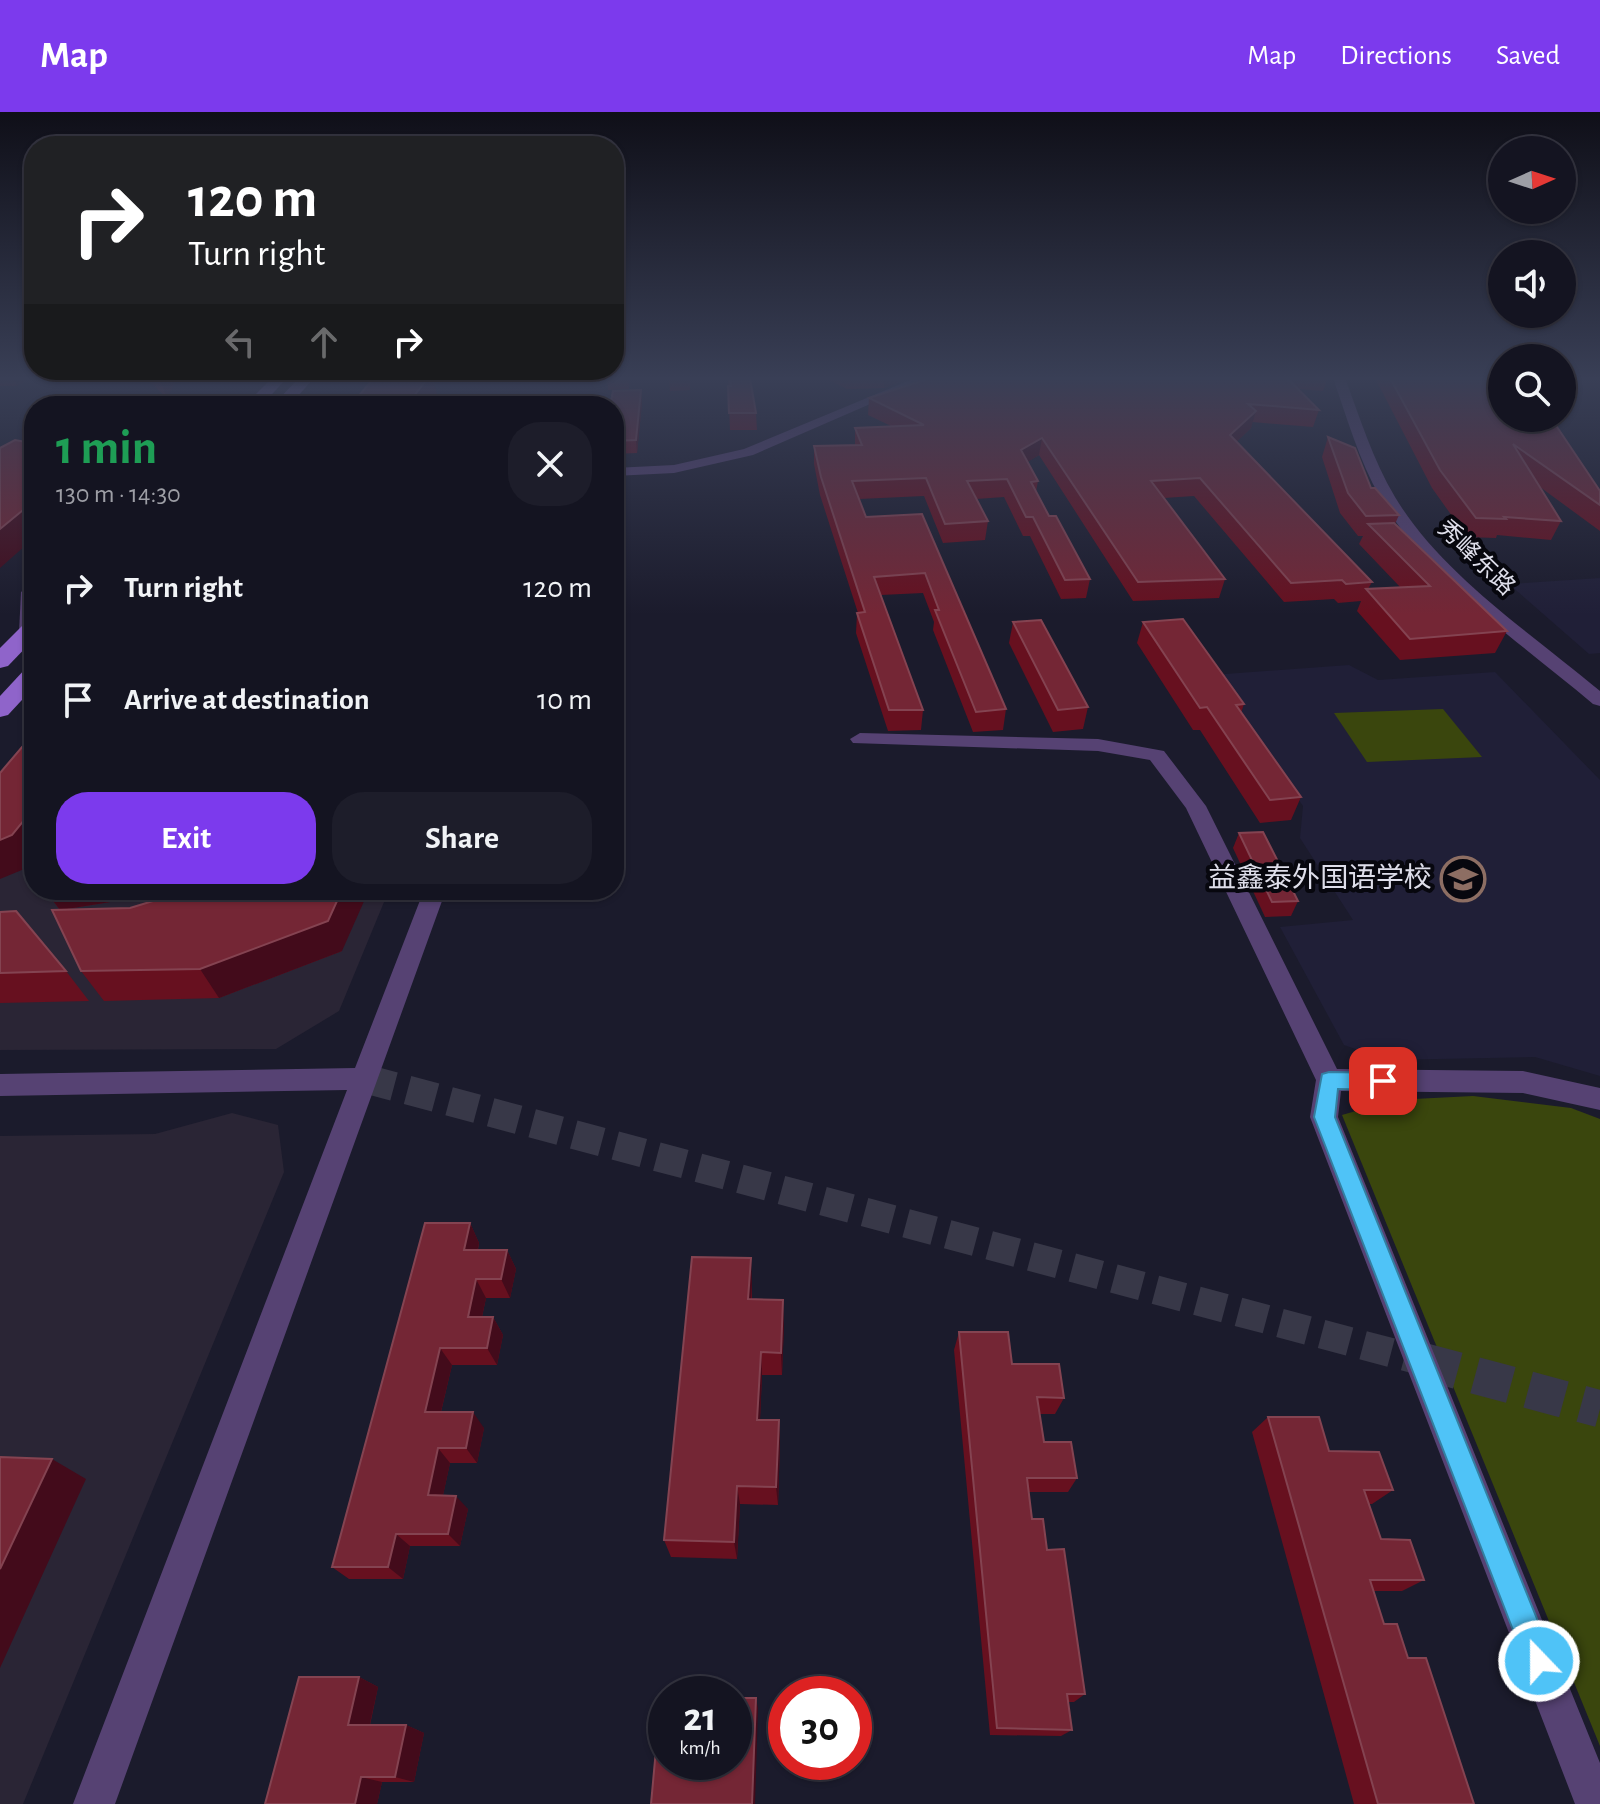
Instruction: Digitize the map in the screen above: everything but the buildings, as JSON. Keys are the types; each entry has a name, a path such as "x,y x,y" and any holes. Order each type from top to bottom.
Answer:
{"main road":[{"path":"0,661 24,637"},
{"path":"0,710 24,684"}],"street":[{"path":"624,472 674,469 726,457"},
{"name":"秀峰东路","path":"1369,457 1397,512 1450,571 1600,700"},
{"path":"860,739 1098,745 1157,755 1196,806 1329,1080 1324,1117 1596,1804"},
{"path":"94,1804 431,900"},
{"path":"0,1085 366,1079"},
{"path":"1329,1080 1523,1082 1600,1099"}],"shaded area":[{"path":"1600,578 1600,653 1589,654 1509,584"},
{"name":"益鑫泰外国语学校","path":"1349,665 1378,680 1495,672 1600,780 1600,1076 1535,1057 1387,1060 1344,1045 1280,927 1353,920 1300,838 1303,806 1212,675"},
{"path":"24,743 24,900 385,900 339,1011 276,1049 0,1050 0,771"},
{"path":"232,1113 278,1125 284,1172 23,1804 0,1804 0,1136 155,1134"}],"green space":[{"path":"1443,709 1482,757 1367,762 1334,713"},
{"path":"1473,1096 1571,1108 1600,1119 1600,1746 1342,1115 1394,1100"}],"tunnel":[{"path":"366,1079 1430,1363"},
{"path":"1422,1361 1600,1409"}],"place":[{"name":"益鑫泰外国语学校","path":"1463,879"}],"route":[{"path":"1383,1081 1329,1080 1324,1117 1539,1661"}]}
